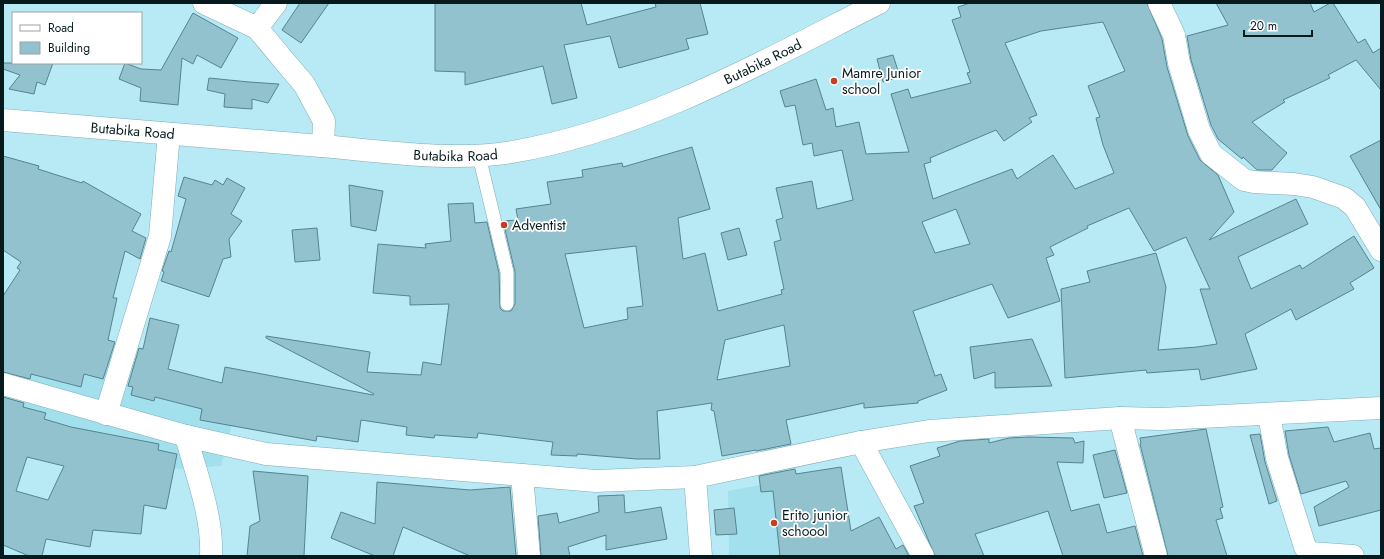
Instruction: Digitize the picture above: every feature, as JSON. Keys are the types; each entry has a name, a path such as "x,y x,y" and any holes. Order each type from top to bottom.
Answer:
{"street":[{"path":"204,3 257,28 304,84 324,120 323,146"},
{"path":"257,28 276,3"},
{"name":"Butabika Road","path":"3,120 381,151 479,156 513,152 565,140 632,119 766,60 878,3"},
{"path":"1159,3 1174,35 1179,63 1199,130 1211,154 1244,180 1313,186 1344,198 1355,207 1381,250"},
{"path":"106,414 160,236 169,134"},
{"path":"3,384 186,436 266,454 596,481 695,477 861,442 929,431 1120,418 1161,419 1381,408"},
{"path":"1269,414 1277,458 1305,547 1311,553 1352,556"},
{"path":"1120,418 1156,556"},
{"path":"186,436 205,504 212,545 211,556"},
{"path":"861,442 923,556"},
{"path":"522,475 529,556"},
{"path":"695,477 701,556"}],"lane":[{"path":"479,156 507,272 507,304"}],"shaded area":[{"path":"3,327 241,390 221,466 116,473 3,442"},
{"name":"Erito junior schoool","path":"813,475 817,556 729,556 728,491"}],"building":[{"path":"300,3 329,3 301,43 282,30"},
{"path":"435,3 581,3 587,25 656,7 655,3 700,3 708,34 686,39 689,49 619,68 610,36 564,45 577,98 552,104 543,66 465,85 465,72 435,71"},
{"path":"970,3 1147,3 1162,39 1167,67 1188,136 1200,160 1218,175 1234,212 1209,240 1296,199 1308,224 1238,257 1251,289 1300,265 1302,269 1354,236 1374,268 1350,283 1354,289 1296,320 1291,309 1245,334 1257,369 1201,380 1199,369 1147,373 1146,370 1065,378 1061,289 1090,282 1087,271 1156,253 1166,287 1158,350 1217,344 1200,289 1210,289 1186,237 1154,251 1129,208 1087,226 1088,228 1050,247 1054,255 1046,258 1060,301 1008,318 992,284 913,311 935,376 941,374 947,390 918,401 918,403 864,408 864,403 786,420 791,444 722,456 714,411 711,410 712,403 657,411 660,459 637,459 577,454 577,456 551,455 553,442 478,433 477,438 435,435 434,438 406,435 407,427 361,420 358,442 317,436 316,441 200,420 202,409 155,397 154,401 131,395 133,387 128,386 139,348 143,349 150,318 179,325 168,369 222,383 225,367 374,394 266,338 266,336 370,352 367,372 421,375 423,362 441,365 449,304 410,305 410,296 373,293 378,244 426,248 425,244 451,241 448,204 473,203 475,223 487,222 499,273 500,308 503,311 511,311 515,304 515,272 503,221 518,220 516,209 551,204 547,182 583,177 582,170 622,163 623,167 692,147 710,209 678,218 683,259 705,253 718,311 782,294 781,290 784,289 774,242 781,240 776,220 783,218 776,188 812,181 817,209 853,200 842,150 814,156 812,143 803,145 795,105 785,107 780,91 816,79 826,110 833,108 836,127 859,122 866,154 909,152 891,94 908,89 911,98 971,83 967,73 970,72 952,20 961,17 958,7","holes":["1103,22 1125,71 1088,86 1100,117 1096,118 1103,145 1114,173 1075,189 1053,155 1017,179 1012,169 933,199 924,164 931,162 930,158 996,130 1004,141 1032,122 1029,118 1037,115 1005,43 1041,31","956,209 970,244 935,253 922,222","636,246 643,306 627,308 628,319 584,328 565,254","784,325 790,366 717,380 725,340"]},
{"path":"1216,3 1310,3 1314,12 1330,3 1333,3 1358,43 1365,39 1373,53 1381,48 1381,90 1356,60 1328,75 1330,78 1283,100 1285,102 1252,122 1287,153 1272,170 1257,170 1243,157 1242,159 1218,139 1211,125 1191,60 1187,36 1228,25"},
{"path":"193,13 238,38 221,68 197,55 193,64 182,58 178,105 140,101 141,88 119,79 125,64 141,69 161,70"},
{"path":"893,55 900,77 883,82 877,59"},
{"path":"3,63 53,64 45,85 37,82 34,94 9,89 20,75 3,69"},
{"path":"209,78 279,84 268,103 252,99 252,109 224,107 225,94 207,90"},
{"path":"1381,140 1381,210 1350,156"},
{"path":"3,156 39,166 38,169 82,183 83,181 141,214 132,231 146,238 140,259 125,251 113,298 117,298 108,340 115,342 103,379 84,374 81,387 31,374 30,379 3,372 3,296 20,270 17,268 21,262 3,250"},
{"path":"184,177 212,185 215,180 223,185 227,178 245,188 231,214 242,221 229,239 231,257 223,259 209,297 161,281 164,272 162,271 169,251 171,252 186,199 178,196"},
{"path":"349,185 383,191 376,231 351,226"},
{"path":"317,228 320,260 295,262 292,230"},
{"path":"739,228 747,255 728,260 721,233"},
{"path":"1032,339 1052,386 995,388 995,372 974,379 970,347"},
{"path":"3,397 24,403 23,407 46,413 44,419 71,427 159,444 158,450 177,454 166,509 144,505 141,534 93,530 90,547 46,539 42,556 29,556 3,545","holes":["27,457 64,466 48,500 16,491"]},
{"path":"1328,427 1334,442 1370,433 1374,449 1381,448 1381,510 1319,526 1314,507 1349,487 1346,481 1301,494 1289,455 1285,431"},
{"path":"1206,429 1223,507 1220,508 1223,518 1216,520 1227,556 1168,556 1140,444 1140,438"},
{"path":"1260,434 1265,462 1277,501 1269,504 1250,435"},
{"path":"1009,438 1073,438 1075,443 1084,441 1083,463 1057,462 1071,511 1099,504 1107,533 1135,526 1143,556 1063,556 1048,511 975,534 984,556 935,556 914,506 924,503 910,466 940,456 937,448 960,441 989,439 989,443"},
{"path":"1115,450 1127,493 1104,498 1093,455"},
{"path":"841,467 851,531 879,517 896,549 903,545 909,556 780,556 773,491 761,492 759,476 795,469 796,474"},
{"path":"253,471 308,476 304,556 247,556 250,526 260,521"},
{"path":"377,482 470,490 510,487 516,556 470,556 403,527 393,556 375,556 331,538 341,512 375,524"},
{"path":"624,495 625,513 661,507 667,539 606,550 606,535 568,547 570,556 541,556 538,516 557,513 559,523 599,512 598,496"},
{"path":"734,508 737,534 716,535 714,510"}],"place":[{"name":"Mamre Junior school","path":"834,81"},
{"name":"Adventist","path":"504,225"},
{"name":"Erito junior schoool","path":"774,523"}]}
